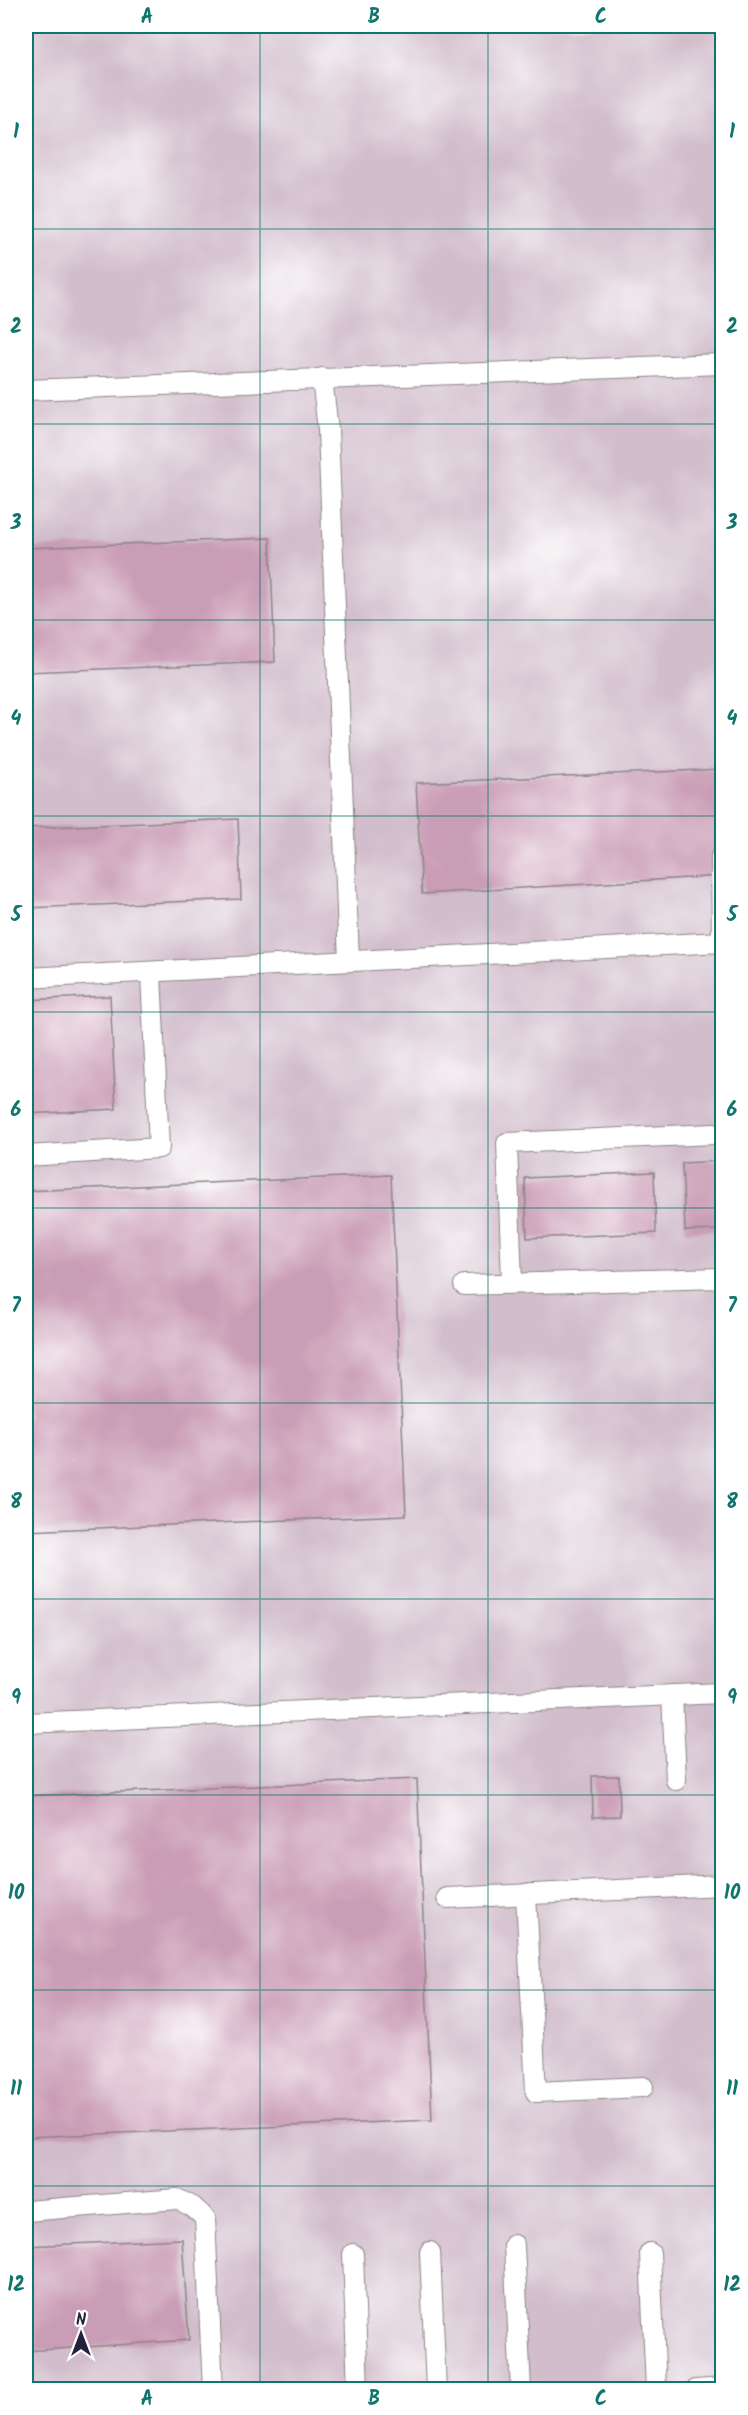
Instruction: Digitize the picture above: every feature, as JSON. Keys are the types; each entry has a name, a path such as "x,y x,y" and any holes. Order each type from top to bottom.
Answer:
{"lane":[{"path":"26,390 723,364"},
{"path":"322,378 328,430 349,961"},
{"path":"26,978 722,942 721,857"},
{"path":"26,1156 159,1148 151,973"},
{"path":"512,1284 507,1143 714,1134"},
{"path":"464,1285 723,1278"},
{"path":"26,1723 723,1693"},
{"path":"672,1695 676,1780"},
{"path":"447,1898 723,1885"},
{"path":"526,1894 536,2092 643,2087"},
{"path":"26,2211 177,2199 194,2207 205,2218 213,2390"},
{"path":"514,2245 521,2390"},
{"path":"430,2252 436,2390"},
{"path":"650,2253 656,2390"},
{"path":"352,2254 358,2390"},
{"path":"696,2390 723,2388"}],"shaded area":[{"path":"26,26 722,26 722,2389 26,2389"}],"building":[{"path":"270,538 275,662 26,672 26,548"},
{"path":"722,769 722,827 718,827 721,876 422,894 416,783"},
{"path":"238,819 241,899 26,908 26,828"},
{"path":"110,996 116,1109 26,1114 26,1000"},
{"path":"722,1161 722,1230 685,1231 682,1163"},
{"path":"654,1172 656,1233 527,1238 525,1178"},
{"path":"391,1175 406,1515 26,1531 26,1191"},
{"path":"592,1776 619,1776 620,1816 593,1817"},
{"path":"417,1779 432,2120 26,2137 26,1796"},
{"path":"182,2239 189,2340 26,2351 26,2246"}]}
